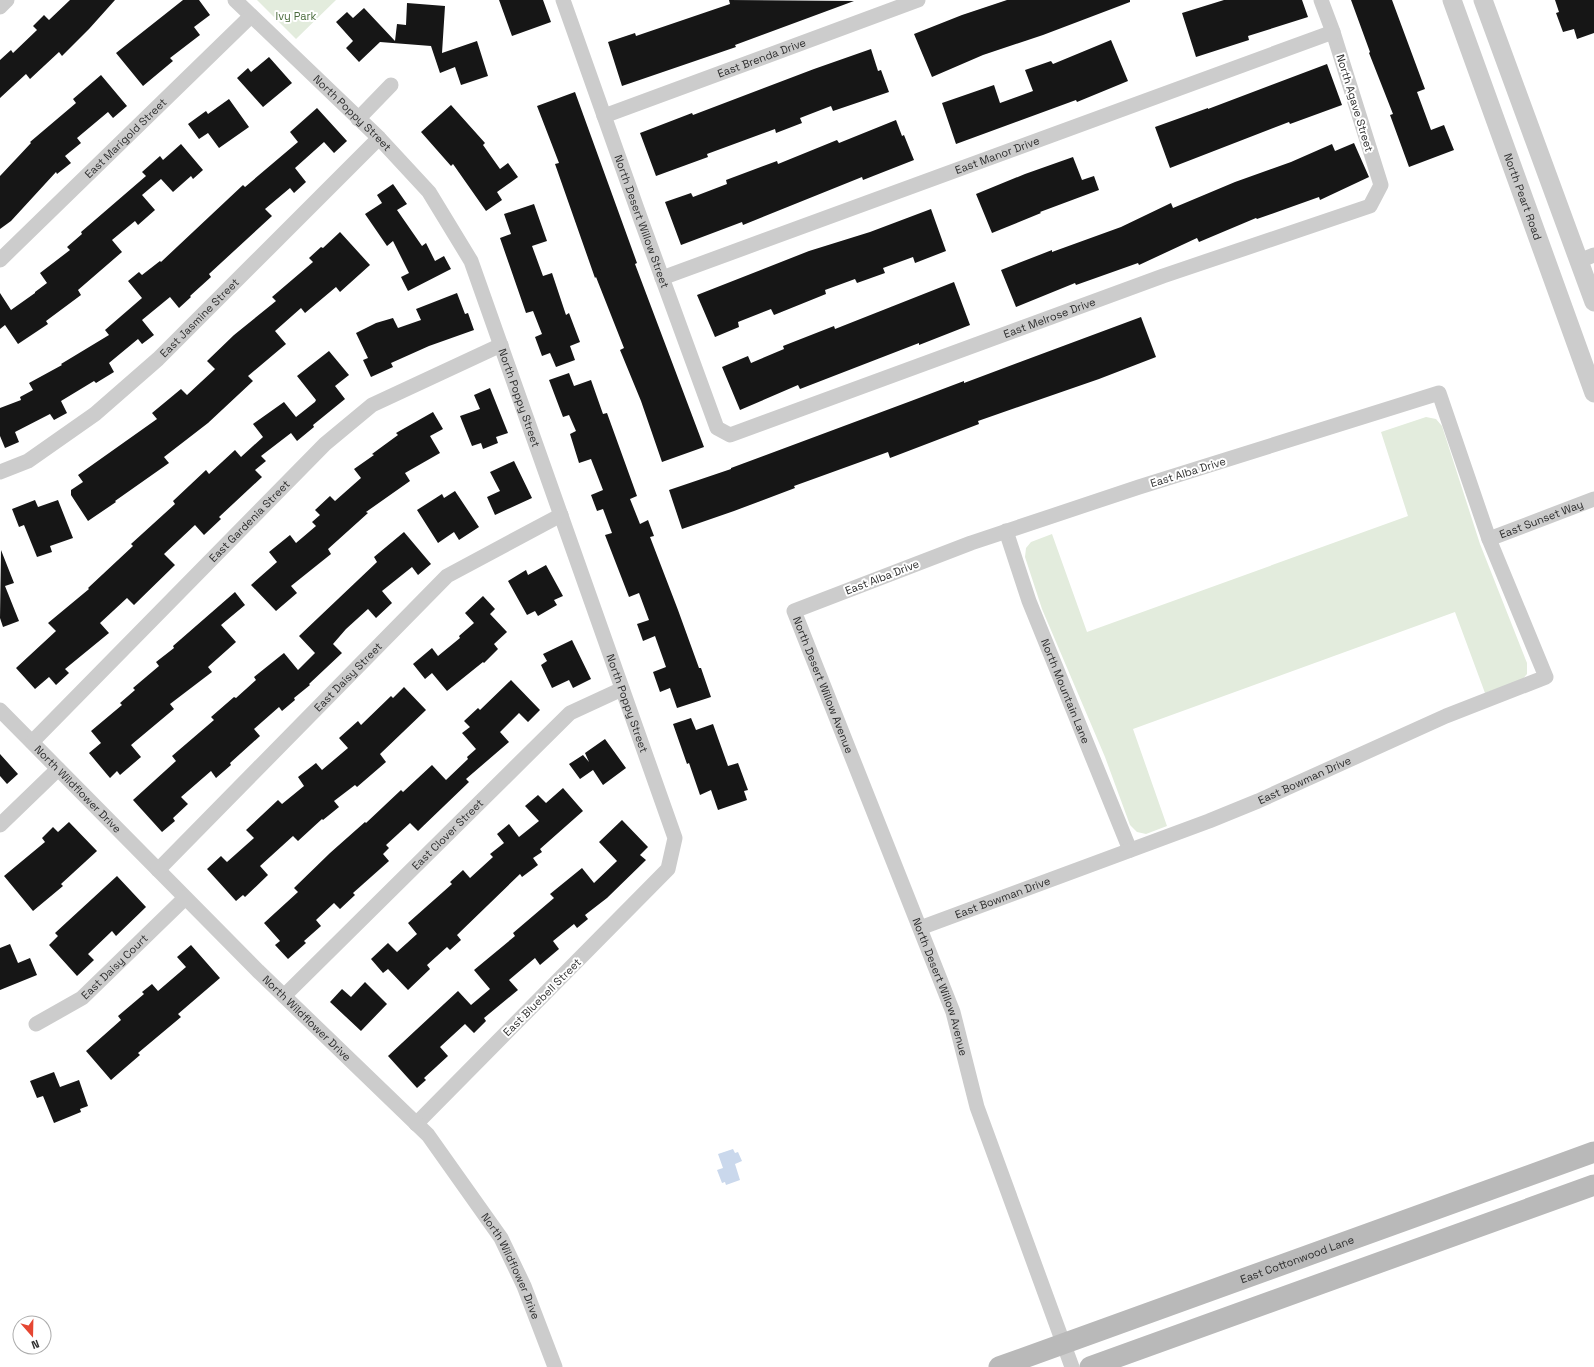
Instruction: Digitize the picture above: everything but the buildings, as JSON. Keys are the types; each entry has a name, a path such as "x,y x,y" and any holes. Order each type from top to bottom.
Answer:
{"main road":[{"name":"East Cottonwood Lane","path":"999,1367 1594,1152"},
{"path":"1090,1367 1594,1184"}],"street":[{"path":"0,7 7,0"},
{"name":"North Poppy Street","path":"235,0 379,138 429,192 471,261 675,838 668,869"},
{"name":"North Desert Willow Street","path":"564,0 604,116 717,428 730,435"},
{"name":"East Brenda Drive","path":"604,116 918,0"},
{"name":"North Agave Street","path":"1321,0 1333,32 1381,185 1370,206"},
{"name":"North Peart Road","path":"1452,0 1594,393"},
{"path":"1483,0 1587,258 1594,302"},
{"name":"East Marigold Street","path":"0,260 251,16"},
{"name":"East Manor Drive","path":"662,278 1333,32"},
{"path":"358,118 391,85"},
{"name":"East Jasmine Street","path":"0,472 28,461 95,414 158,359 379,138"},
{"name":"East Melrose Drive","path":"730,435 1162,276 1370,206"},
{"name":"East Gardenia Street","path":"32,742 325,444 372,405 501,345"},
{"name":"East Alba Drive","path":"794,611 1006,531 1439,393 1489,539"},
{"name":"East Sunset Way","path":"1489,539 1594,499"},
{"name":"East Daisy Street","path":"158,870 447,576 561,514"},
{"name":"North Mountain Lane","path":"1006,531 1029,601 1130,850"},
{"name":"East Bowman Drive","path":"920,928 1251,804 1446,716 1546,677 1489,539"},
{"name":"North Desert Willow Avenue","path":"794,611 953,1012 977,1107 1072,1367"},
{"name":"East Clover Street","path":"284,996 570,713 622,689"},
{"name":"North Wildflower Drive","path":"0,710 284,996 428,1135 501,1238 524,1286 555,1367"},
{"path":"0,825 58,769"},
{"name":"East Bluebell Street","path":"416,1124 668,869"},
{"name":"East Daisy Court","path":"36,1024 82,998 186,898"}],"green space":[{"name":"Ivy Park","path":"257,0 336,0 296,39"},
{"path":"1426,417 1436,419 1442,426 1480,544 1527,663 1527,674 1522,680 1485,693 1455,612 1133,729 1167,826 1146,834 1137,832 1130,825 1105,757 1042,609 1025,557 1026,548 1031,542 1052,534 1087,632 1408,516 1381,432"}],"water":[{"path":"733,1149 735,1153 738,1152 742,1161 735,1164 740,1180 726,1185 725,1182 722,1183 717,1170 723,1168 718,1154"}]}
